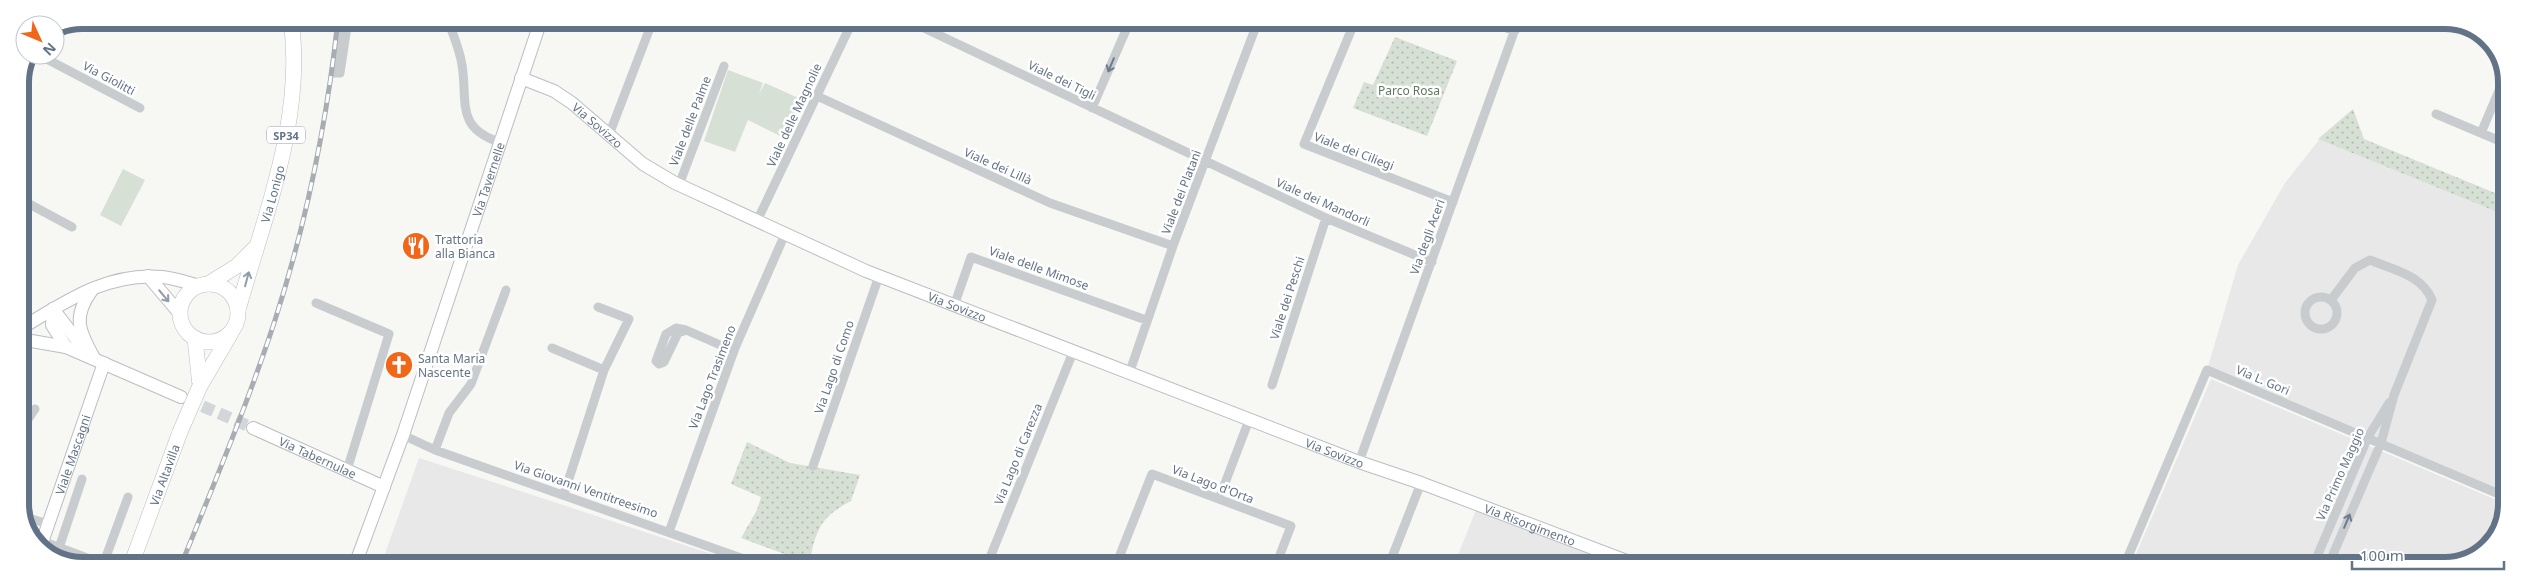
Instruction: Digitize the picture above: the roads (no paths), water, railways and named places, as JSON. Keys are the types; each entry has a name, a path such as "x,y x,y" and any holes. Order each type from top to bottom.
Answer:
{"main road":[{"name":"Via Lonigo","path":"238,310 283,153 294,85 292,29"},
{"name":"Via Lonigo","path":"204,285 237,266 256,247"},
{"path":"204,285 215,285 228,291 238,310"},
{"name":"SP34","path":"195,338 184,326 181,315 183,301 187,294 204,285"},
{"name":"SP34","path":"232,330 238,310"},
{"path":"195,338 207,342 216,341 232,330"},
{"name":"Via Altavilla","path":"134,557 180,432 200,386 232,330"},
{"name":"Via Altavilla","path":"195,338 200,386"}],"street":[{"path":"339,29 334,72 340,73 347,29"},
{"path":"451,29 462,66 466,115 473,127 485,138 499,142"},
{"name":"Via Tavernelle","path":"358,557 403,435 538,29"},
{"path":"609,135 650,29"},
{"name":"Viale delle Magnolie","path":"757,221 849,29"},
{"name":"Viale dei Tigli","path":"926,29 1206,162"},
{"path":"1092,108 1126,29"},
{"name":"Viale dei Platani","path":"1129,374 1173,246 1255,29"},
{"name":"Viale dei Ciliegi","path":"1352,29 1304,144 1453,202"},
{"path":"1509,29 1515,31"},
{"name":"Via degli Aceri","path":"1359,462 1515,31"},
{"name":"Via Giolitti","path":"58,65 140,108"},
{"name":"Viale delle Palme","path":"679,185 724,66"},
{"name":"Via Sovizzo","path":"521,78 554,91 643,164 679,185 878,276 1359,462 1421,482"},
{"path":"2481,133 2498,93"},
{"name":"Viale dei Lillà","path":"817,96 1050,203 1173,246"},
{"path":"2436,114 2498,140"},
{"name":"Viale dei Mandorli","path":"1206,162 1326,218 1432,262"},
{"path":"29,204 72,227"},
{"name":"Viale dei Peschi","path":"1272,385 1326,218"},
{"name":"Via Lago Trasimeno","path":"669,532 734,351 785,234"},
{"name":"Viale delle Mimose","path":"954,306 971,257 1146,320"},
{"name":"Via Primo Maggio","path":"2331,300 2356,268 2370,260 2421,282 2428,288 2432,300 2394,395 2381,443 2333,555"},
{"path":"148,276 181,315"},
{"name":"Via Lago di Como","path":"813,466 878,276"},
{"path":"29,324 95,286 125,277 165,277 204,285"},
{"path":"95,286 84,302 79,314 83,338 99,360"},
{"path":"435,450 449,413 471,384 506,290"},
{"path":"316,303 389,334 347,470"},
{"path":"564,494 604,370 628,318 598,307"},
{"path":"53,310 52,325 66,347"},
{"path":"53,310 78,344 99,360"},
{"path":"686,330 734,351"},
{"path":"29,341 66,347 181,397"},
{"path":"552,348 604,370"},
{"name":"Via Lago di Carezza","path":"990,557 1074,352"},
{"name":"Viale Mascagni","path":"43,540 99,360"},
{"name":"Via L. Gori","path":"2128,557 2207,370 2498,494"},
{"name":"Via Primo Maggio","path":"2317,557 2368,437 2394,395"},
{"path":"29,418 35,409"},
{"path":"1219,499 1249,420"},
{"name":"Via Tabernulae","path":"253,428 384,487"},
{"name":"Via Giovanni Ventitreesimo","path":"403,435 435,450 739,557"},
{"name":"Via Lago d'Orta","path":"1119,557 1152,474 1291,526 1279,557"},
{"path":"59,548 82,479"},
{"path":"1392,557 1421,482"},
{"name":"Via Risorgimento","path":"1421,482 1617,557"},
{"path":"106,557 128,497"},
{"path":"31,519 48,524"},
{"path":"50,547 82,557"},
{"path":"2320,549 2333,555"}],"tunnel":[{"path":"186,399 253,428"}],"railway":[{"path":"184,557 242,413 265,351 286,284 314,172 328,96 337,29"}],"place":[{"name":"Trattoria alla Bianca","path":"416,246"},
{"name":"Santa Maria Nascente","path":"399,365"}],"park label":[{"name":"Parco Rosa","path":"1409,90"}]}
